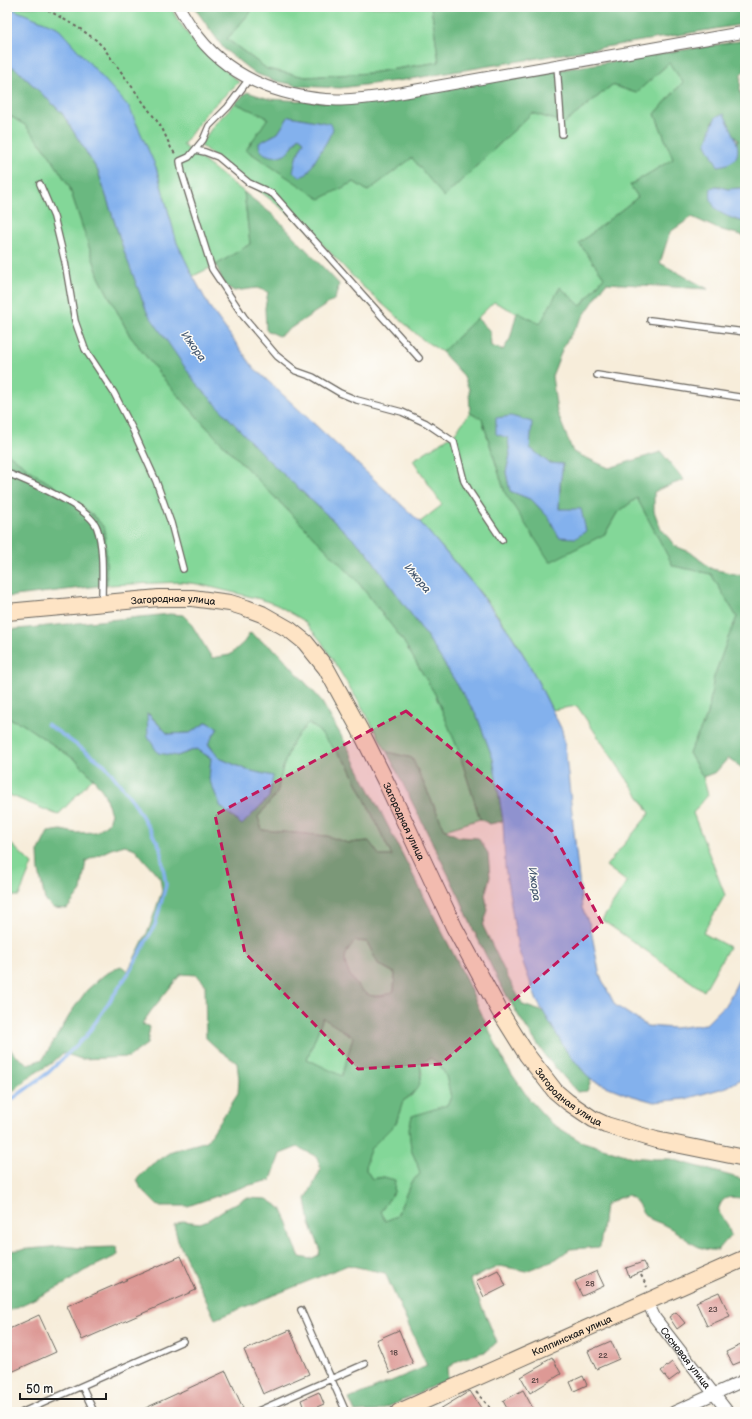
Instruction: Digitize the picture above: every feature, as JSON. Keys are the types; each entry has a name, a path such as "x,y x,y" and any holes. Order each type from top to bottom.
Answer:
{"main road":[{"name":"Загородная улица","path":"7,612 159,598 192,598 230,603 262,614 290,630 305,642 326,668 360,730 454,927 499,1010 527,1056 555,1091 593,1119 606,1125 656,1140 745,1158"},
{"name":"Колпинская улица","path":"399,1412 745,1258"}],"street":[{"path":"179,7 197,35 212,53 229,67 249,79 269,88 299,95 337,100 383,96 745,32"},
{"name":"Сосновая улица","path":"647,1302 655,1318 728,1412"},
{"path":"674,1412 745,1380"}],"lane":[{"path":"557,65 562,134"},
{"path":"249,79 228,107 209,126 203,140 195,150 189,157 180,161 182,173 212,269 244,316 277,356 296,371 314,377 340,393 357,400 402,412 426,423 454,442 464,481 502,540"},
{"path":"195,150 218,157 248,183 273,194 419,358"},
{"path":"40,184 54,217 65,262 76,321 85,349 114,393 156,481 171,523 183,569"},
{"path":"650,320 745,332"},
{"path":"597,375 745,398"},
{"path":"7,473 32,483 76,507 97,526 101,547 102,604"},
{"path":"301,1310 346,1412"},
{"path":"23,1412 182,1342"},
{"path":"258,1411 365,1364"},
{"path":"82,1386 94,1412"}],"path":[{"path":"43,7 70,22 103,46 162,128 171,148 180,161"},
{"path":"466,1382 494,1412"}],"highlighted area":[{"path":"406,711 552,831 602,923 441,1064 358,1069 245,953 215,815"}],"green space":[{"path":"7,7 171,7 176,17 195,44 239,82 206,113 183,145 244,192 250,244 216,265 193,276 177,243 156,167"},
{"path":"194,7 255,7 227,39 267,69 306,77 370,73 439,62 431,7 745,7 745,24 404,80 340,88 300,86 276,81 254,73 224,49"},
{"path":"255,7 431,7 439,62 370,73 306,77 267,69 227,39"},
{"path":"745,40 745,70 741,74 740,90 745,117 745,190 741,188 728,189 716,186 732,219 745,222 745,236 718,229 692,217 670,232 660,263 708,289 606,283 564,345 552,376 557,412 573,452 609,468 661,452 684,480 654,492 654,511 660,527 675,546 690,552 712,569 745,576 745,770 728,758 716,772 703,777 689,753 708,714 714,677 737,617 711,574 673,566 637,498 617,513 605,534 550,562 505,493 482,419 470,413 469,389 463,375 442,352 477,318 490,331 491,346 503,350 510,339 517,312 540,324 560,287 581,306 604,277 579,243 638,197 630,185 673,159 655,114 683,82 669,63 636,93 612,85 565,123 532,113 444,197 412,158 368,191 354,182 320,199 246,150 268,118 235,103 247,92 269,99 339,103 392,97","holes":["724,115 735,137 739,141 706,144 711,133 713,121","289,116 322,122 296,158 304,141 299,137 290,150 270,137 278,133","508,438 530,448 549,463 563,464 559,509 559,537 549,518 532,500 510,491 506,472 510,455"]},
{"path":"669,63 683,82 655,114 673,159 630,185 638,197 579,243 604,277 581,306 540,324 494,302 442,352 422,339 361,285 306,227 200,145 214,125 235,103 269,118 246,150 354,182 368,191 412,157 445,196 532,113 565,123 612,85 636,93"},
{"path":"7,65 15,68 62,113 98,171 125,254 266,458 366,551 428,638 477,716 493,759 503,821 490,824 480,819 458,749 435,694 402,639 357,581 210,431 167,383 130,336 99,277 69,186 48,153 25,125 7,114"},
{"path":"7,114 25,125 48,153 69,186 99,277 130,336 167,383 210,431 357,581 402,639 435,694 458,749 480,819 445,830 412,758 387,752 365,712 321,641 303,620 277,605 260,599 198,584 181,582 107,585 104,529 97,519 78,502 38,476 7,453"},
{"path":"244,192 273,215 339,284 335,299 279,336 266,330 265,308 268,292 257,288 234,291 224,285 216,265 250,244"},
{"path":"470,413 482,419 505,493 605,534 617,513 637,498 673,565 711,574 737,617 714,677 708,714 689,753 703,777 708,795 693,813 725,895 703,933 729,947 704,991 602,920 627,882 606,866 650,813 577,706 552,710 533,671 501,619 467,576 420,522 442,505 413,460 454,434"},
{"path":"7,453 38,476 78,502 97,519 105,529 107,585 7,597"},
{"path":"170,614 183,615 190,622 212,658 230,655 244,642 250,633 278,652 320,699 346,744 458,963 505,1064 529,1099 551,1123 580,1141 632,1157 671,1159 745,1180 745,1198 731,1197 725,1199 722,1201 718,1211 727,1224 731,1235 718,1250 710,1250 696,1246 673,1230 648,1218 637,1203 628,1195 619,1198 605,1205 600,1247 570,1249 556,1259 526,1271 500,1266 470,1279 497,1342 487,1351 461,1359 447,1368 448,1379 377,1411 355,1412 349,1399 427,1366 385,1273 348,1265 215,1319 178,1241 174,1225 182,1221 200,1223 208,1220 246,1198 267,1199 281,1208 300,1257 310,1259 319,1255 320,1248 310,1224 306,1199 321,1169 317,1157 298,1147 280,1154 271,1180 246,1186 188,1206 158,1206 141,1189 137,1179 151,1165 172,1151 207,1141 238,1094 239,1079 237,1063 206,1038 205,984 197,975 181,974 142,1024 150,1027 147,1044 129,1057 81,1059 63,1053 52,1063 32,1075 7,1096 7,1045 15,1055 28,1064 43,1059 74,1008 87,990 104,975 121,966 128,971 149,929 162,891 160,878 135,849 125,845 111,849 86,861 81,891 67,909 53,908 45,900 39,871 38,852 48,832 61,830 76,833 96,832 108,823 111,814 104,793 93,778 77,761 21,723 7,718 7,630","holes":["148,713 168,734 190,733 207,722 218,728 208,743 219,758 247,770 272,776 269,797 242,824 221,807 209,779 211,758 196,749 177,756","308,723 318,730 349,766 392,856 380,856 369,841 348,843 327,836 262,830 258,817 277,793 283,767 292,743","355,941 367,942 378,964 395,973 394,991 389,994 373,996 358,987 350,976 346,965 345,957","323,1018 353,1037 342,1076 307,1059","431,1058 440,1065 446,1076 451,1097 447,1105 412,1116 409,1128 410,1141 412,1152 420,1174 411,1182 397,1216 385,1221 381,1211 394,1192 395,1180 384,1177 372,1179 366,1170 367,1158 371,1148 396,1123 403,1101 409,1097 419,1085 421,1075 420,1063"]},
{"path":"7,718 21,723 77,761 93,778 58,815 7,794"},
{"path":"308,723 318,730 349,766 392,856 380,856 368,841 348,843 327,836 262,830 258,817 277,793 283,767 292,743"},
{"path":"387,752 412,758 445,830 459,837 478,838 488,853 490,877 485,895 488,910 483,926 523,1005 544,1012 567,1052 591,1080 587,1091 577,1092 546,1057 518,1015 499,982 473,929 460,898"},
{"path":"7,840 32,864 19,896 7,896"},
{"path":"355,941 367,942 381,965 389,971 395,973 394,991 389,994 373,996 363,991 354,982 346,965 345,957"},
{"path":"323,1018 353,1037 342,1077 307,1059"},
{"path":"431,1058 440,1065 446,1076 451,1097 447,1105 412,1152 420,1174 411,1182 397,1216 385,1222 381,1211 394,1192 384,1177 372,1179 366,1170 367,1158 371,1147 396,1123 403,1101 412,1095 422,1074 420,1063"},
{"path":"62,1246 81,1248 117,1247 118,1255 84,1271 63,1285 7,1312 7,1251"}],"water":[{"name":"Ижора","path":"7,7 57,27 129,107 156,167 177,243 209,306 254,368 420,522 472,583 510,633 529,664 562,730 582,908 590,925 600,976 615,1005 647,1026 675,1028 706,1024 727,1003 745,964 745,1077 727,1087 685,1099 654,1102 626,1094 591,1080 567,1052 537,1001 518,949 505,867 503,821 493,759 477,716 428,638 366,551 266,458 195,382 147,312 125,254 98,171 62,113 15,68 7,65"},
{"path":"724,114 738,146 735,159 718,166 706,144 715,119 717,116"},
{"path":"289,116 331,124 333,129 307,174 300,177 293,172 296,158 304,141 299,137 290,150 281,155 275,156 265,154 259,147 259,143 278,133"},
{"path":"716,186 728,189 741,188 745,190 745,222 731,218 719,212 715,208 712,202 711,188"},
{"path":"511,416 532,422 530,448 549,463 563,464 560,484 559,509 581,509 586,531 576,538 559,537 549,518 532,500 510,491 506,472 510,455 508,438 496,434 496,418"},
{"path":"147,713 168,734 190,733 207,722 218,728 208,744 219,758 247,770 273,776 269,797 242,825 221,807 209,779 211,758 196,749 177,756 158,753 148,737"}],"building":[{"path":"181,1256 196,1290 82,1340 67,1306"},
{"path":"643,1262 647,1270 629,1277 626,1268"},
{"path":"498,1270 506,1286 484,1297 476,1281"},
{"path":"597,1271 604,1286 582,1296 575,1281"},
{"path":"719,1292 730,1316 707,1326 696,1302"},
{"path":"676,1312 685,1323 677,1329 669,1317"},
{"path":"39,1315 56,1352 7,1374 7,1330"},
{"path":"290,1330 309,1374 263,1394 244,1350"},
{"path":"399,1330 413,1364 390,1373 376,1340"},
{"path":"611,1341 619,1359 596,1369 588,1351"},
{"path":"745,1343 745,1360 733,1365 726,1352"},
{"path":"552,1357 561,1374 530,1393 521,1377 544,1364 543,1362"},
{"path":"672,1362 680,1373 669,1381 661,1371"},
{"path":"226,1371 243,1408 235,1412 137,1412"},
{"path":"583,1376 587,1385 574,1391 570,1382"},
{"path":"523,1390 535,1412 509,1412 503,1401"},
{"path":"470,1391 481,1408 474,1412 435,1412"},
{"path":"319,1392 324,1404 305,1412 301,1400"}],"waterway":[{"path":"7,1103 49,1072 87,1035 130,971 155,925 166,885 160,847 133,801 105,765 47,724"}]}
